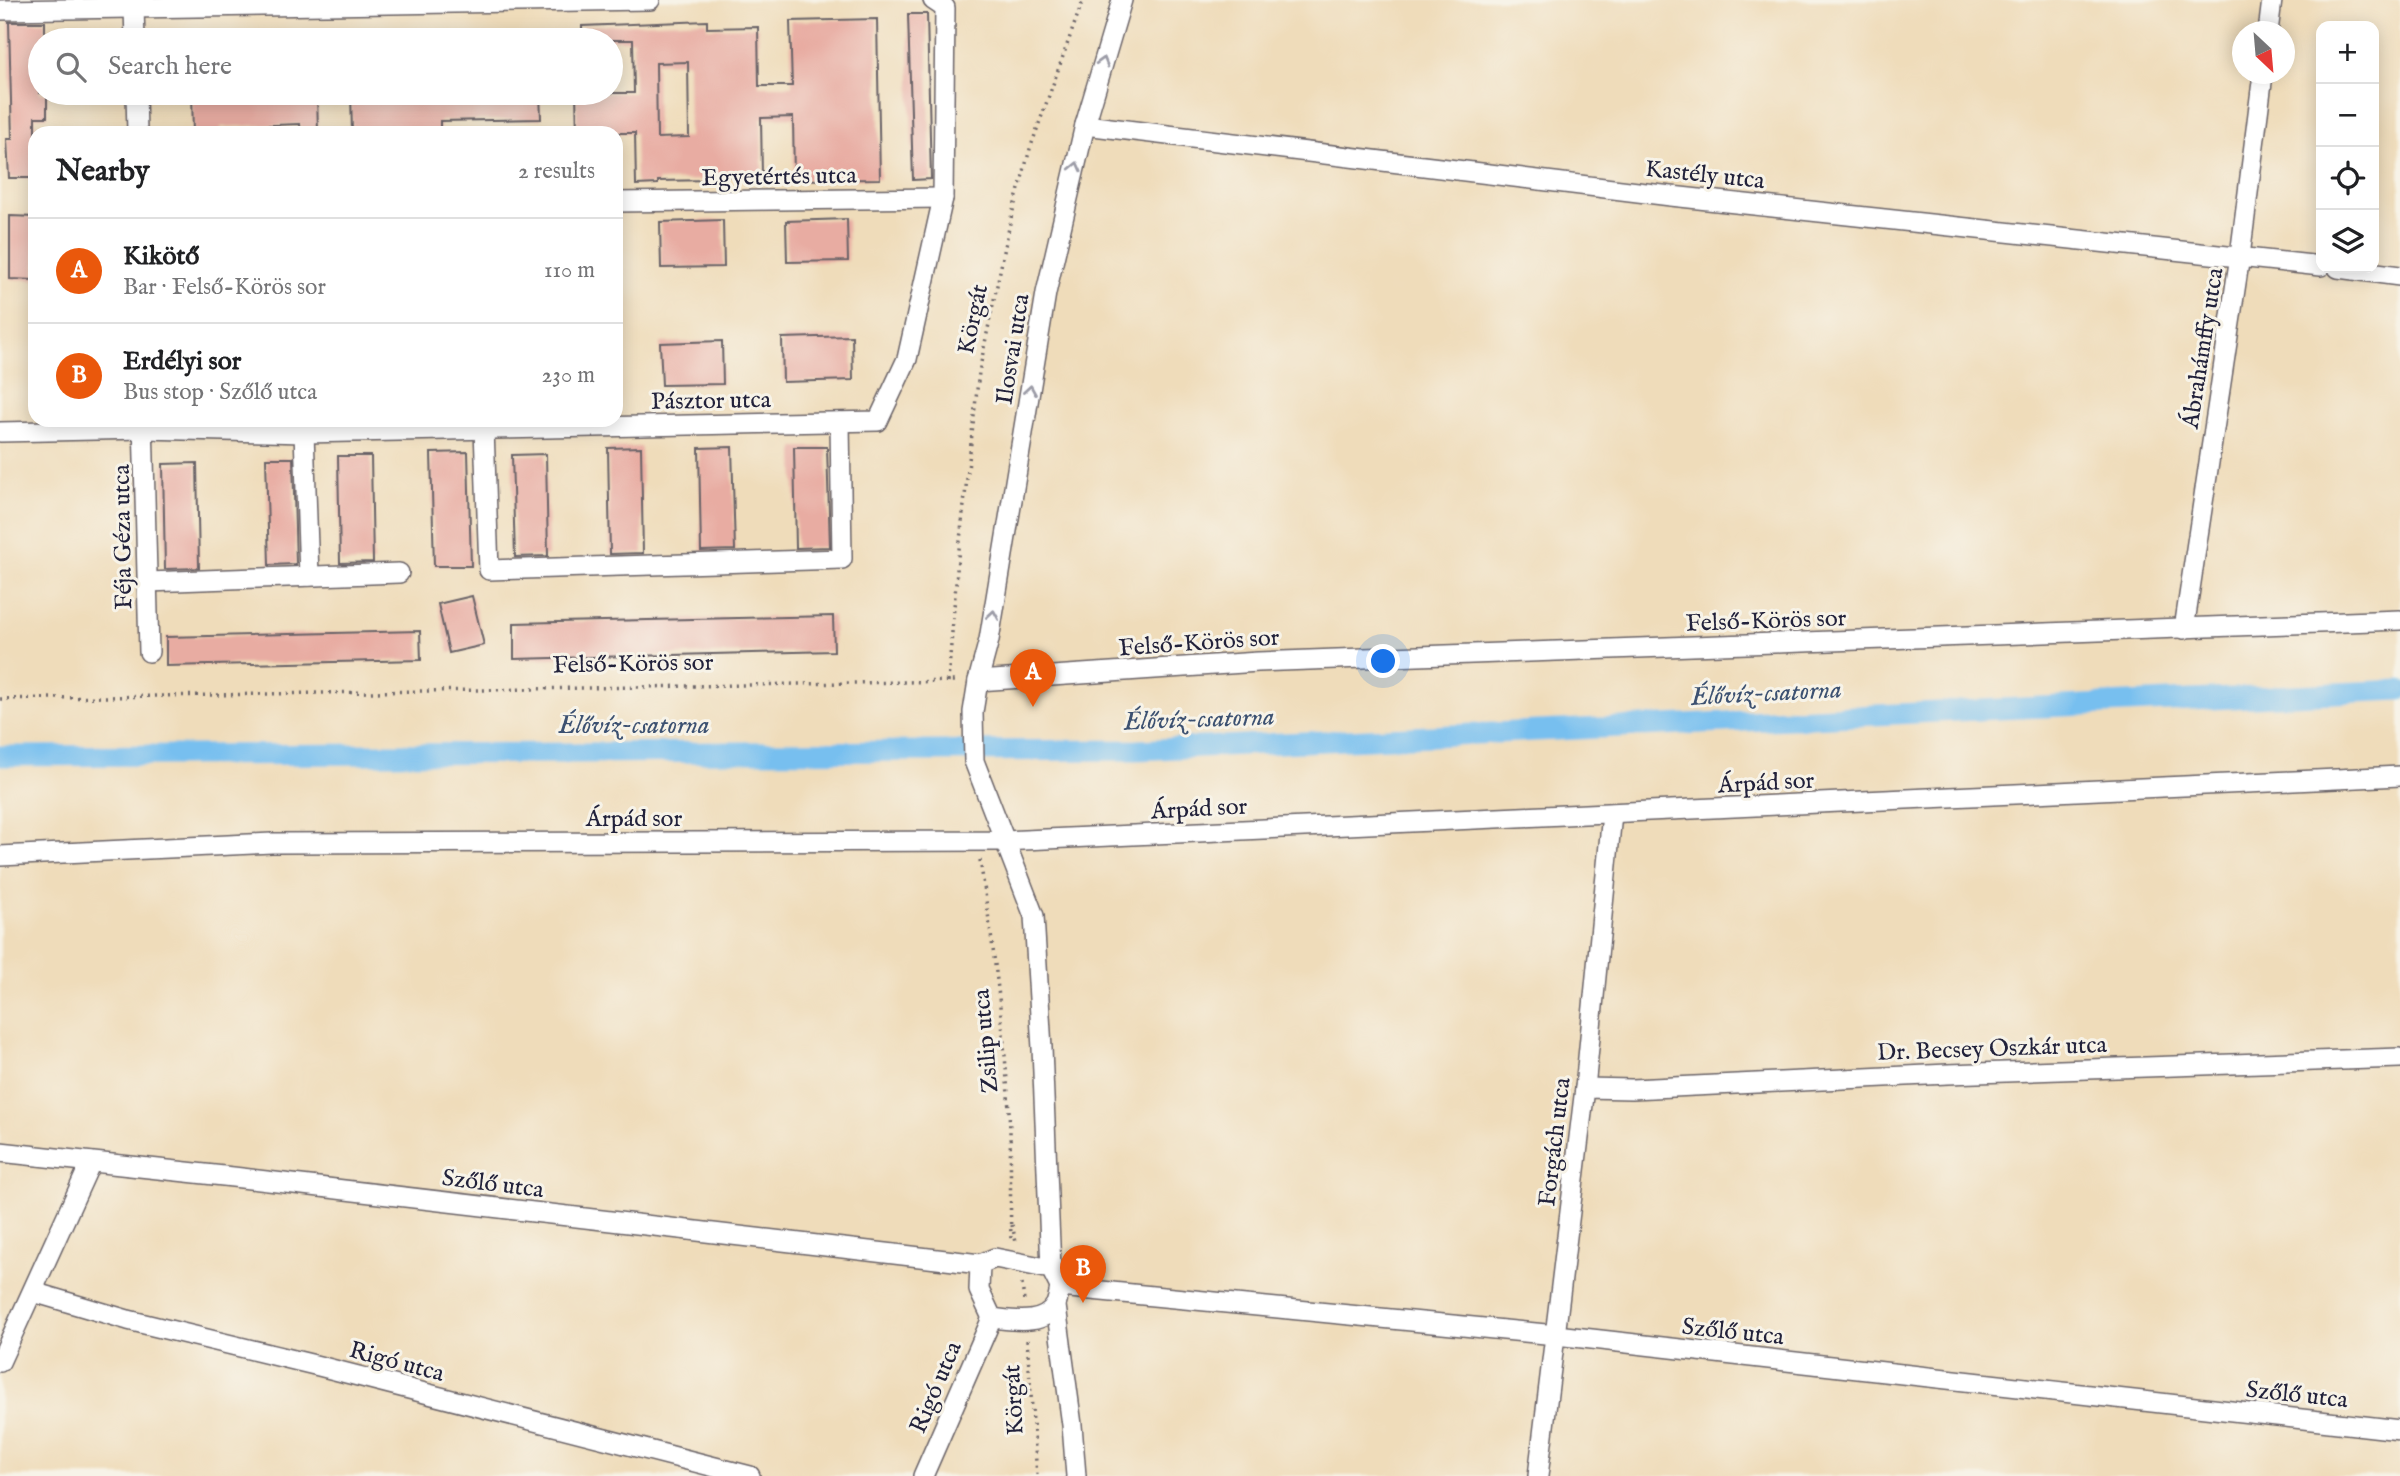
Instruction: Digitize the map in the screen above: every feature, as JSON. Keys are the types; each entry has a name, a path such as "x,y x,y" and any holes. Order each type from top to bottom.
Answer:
{"street":[{"path":"0,10 650,0"},
{"name":"Ilosvai utca","path":"1076,1476 1056,1287 1034,916 974,761 972,712 989,640 1046,293 1085,125 1122,0"},
{"path":"2269,21 2272,0"},
{"path":"939,4 943,198"},
{"path":"134,8 135,28"},
{"name":"Ábrahámffy utca","path":"2184,629 2241,256 2262,84"},
{"path":"136,105 137,126"},
{"name":"Kastély utca","path":"1085,125 1671,196 2316,265"},
{"name":"Egyetértés utca","path":"623,202 943,198"},
{"name":"Pásztor utca","path":"623,426 878,421 907,359 943,198"},
{"path":"2379,273 2400,275"},
{"path":"484,429 489,570 842,559 840,422"},
{"name":"Pásztor utca","path":"0,432 102,427"},
{"name":"Féja Géza utca","path":"143,427 149,652"},
{"name":"Pásztor utca","path":"183,427 304,433 586,427"},
{"path":"304,433 309,576"},
{"path":"148,582 399,573"},
{"name":"Felső-Körös sor","path":"978,681 1258,662 2400,620"},
{"name":"Árpád sor","path":"0,856 272,843 1005,841 2400,776"},
{"name":"Forgách utca","path":"1538,1476 1585,1088 1612,814"},
{"name":"Dr. Becsey Oszkár utca","path":"1585,1088 1632,1089 1948,1074 2400,1058"},
{"name":"Szőlő utca","path":"0,1153 980,1264 995,1258 1021,1265 1056,1287 1556,1335 2400,1430"},
{"path":"0,1362 91,1162"},
{"path":"980,1264 979,1290 992,1318 1026,1322 1042,1316 1056,1287"},
{"name":"Rigó utca","path":"33,1292 128,1321 319,1366 750,1476"},
{"name":"Rigó utca","path":"923,1476 992,1318"}],"path":[{"name":"Körgát","path":"948,682 958,558 979,372 1011,218 1030,149 1083,0"},
{"name":"Felső-Körös sor","path":"0,699 978,681"},
{"name":"Zsilip utca","path":"980,864 996,961 1001,1012 1010,1130 1010,1216"},
{"name":"Körgát","path":"1021,1265 1037,1476"}],"building":[{"path":"908,14 927,14 931,179 913,180"},
{"path":"877,19 880,179 794,180 793,117 761,118 762,175 712,177 712,180 658,181 658,184 636,185 635,133 623,133 623,126 577,126 576,105 623,105 623,93 634,93 633,40 623,40 623,28 582,26 707,21 707,28 758,27 759,86 792,86 790,21","holes":["688,62 689,137 657,138 656,63"]},
{"path":"9,22 45,22 45,28 28,28 28,105 47,105 47,117 35,117 35,126 28,126 28,178 9,178 7,139 12,139"},
{"path":"192,105 317,105 318,126 193,126"},
{"path":"351,105 540,105 541,119 440,121 440,126 352,126"},
{"path":"10,216 28,217 28,280 10,279"},
{"path":"847,219 848,261 787,262 786,221"},
{"path":"723,220 724,267 661,268 660,222"},
{"path":"852,336 853,380 783,382 782,338"},
{"path":"722,341 723,384 662,385 660,343"},
{"path":"641,447 643,553 610,554 608,448"},
{"path":"732,447 735,550 701,551 699,448"},
{"path":"794,447 827,447 830,547 796,548"},
{"path":"468,452 471,566 434,566 431,453"},
{"path":"546,454 548,556 515,557 512,455"},
{"path":"338,456 371,456 373,562 340,563"},
{"path":"266,458 293,458 296,564 269,565"},
{"path":"197,463 199,568 165,569 163,464"},
{"path":"472,596 484,645 449,653 438,604"},
{"path":"833,616 834,651 514,659 514,623"},
{"path":"420,631 421,660 166,666 166,637"}],"waterway":[{"name":"Élővíz-csatorna","path":"0,756 1137,750 2400,690"}],"place":[{"name":"Kikötő","path":"1033,707"},
{"name":"Erdélyi sor","path":"1083,1303"}]}
